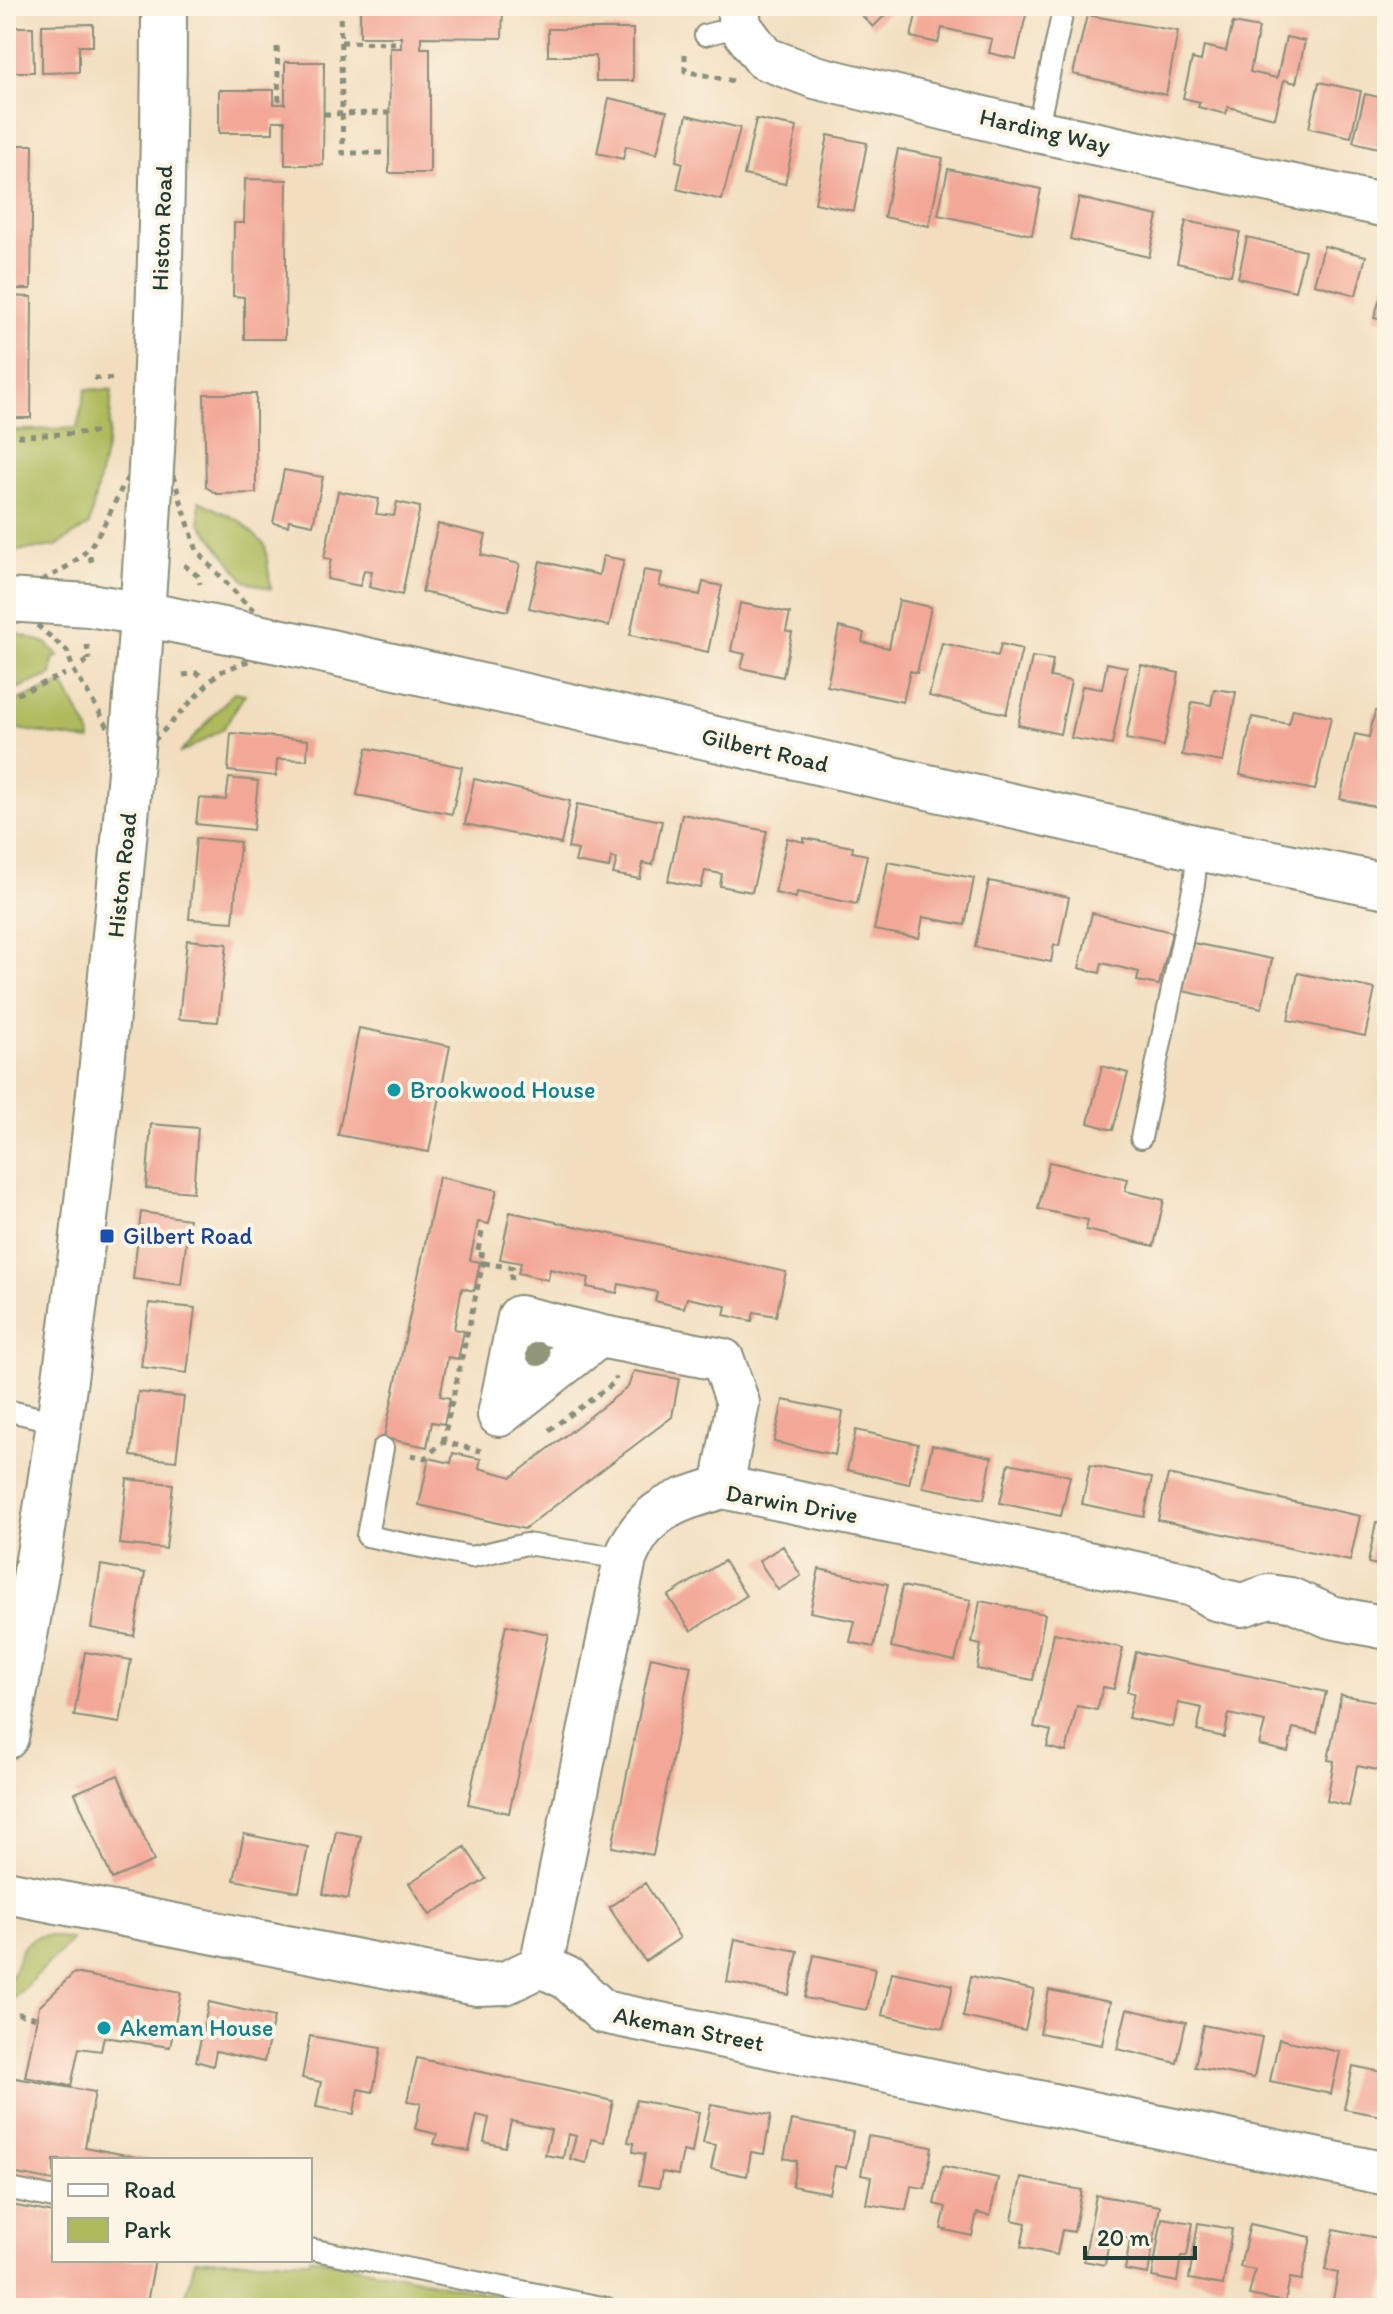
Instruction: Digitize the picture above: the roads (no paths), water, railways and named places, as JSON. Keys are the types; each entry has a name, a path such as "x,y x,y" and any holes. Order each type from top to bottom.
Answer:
{"main road":[{"name":"Histon Road","path":"6,1737 57,1422 104,1070 131,765 154,445 164,160 164,6"},
{"name":"Gilbert Road","path":"143,614 308,647 1198,848 1387,886"}],"street":[{"name":"Harding Way","path":"728,22 764,58 815,77 1037,131 1387,206"},
{"path":"7,600 89,605 143,614"},
{"path":"599,1336 723,1360 738,1403 722,1487"},
{"name":"Darwin Drive","path":"541,1966 625,1559 636,1531 670,1503 722,1487 1193,1585 1216,1599 1242,1605 1269,1596 1290,1599 1331,1617 1387,1628"},
{"path":"6,1892 476,1984 505,1983 541,1966"},
{"name":"Akeman Street","path":"541,1966 567,1978 603,2012 1387,2174"}],"lane":[{"path":"1037,131 1064,6"},
{"path":"1141,1138 1194,884 1198,848"},
{"path":"6,1410 57,1422"},
{"path":"383,1448 367,1536 471,1557 526,1544 625,1559"},
{"path":"6,2188 52,2198"},
{"path":"312,2249 607,2308"}],"place":[{"name":"Brookwood House","path":"394,1090"},
{"name":"Gilbert Road","path":"107,1236"},
{"name":"Akeman House","path":"104,2028"}]}
